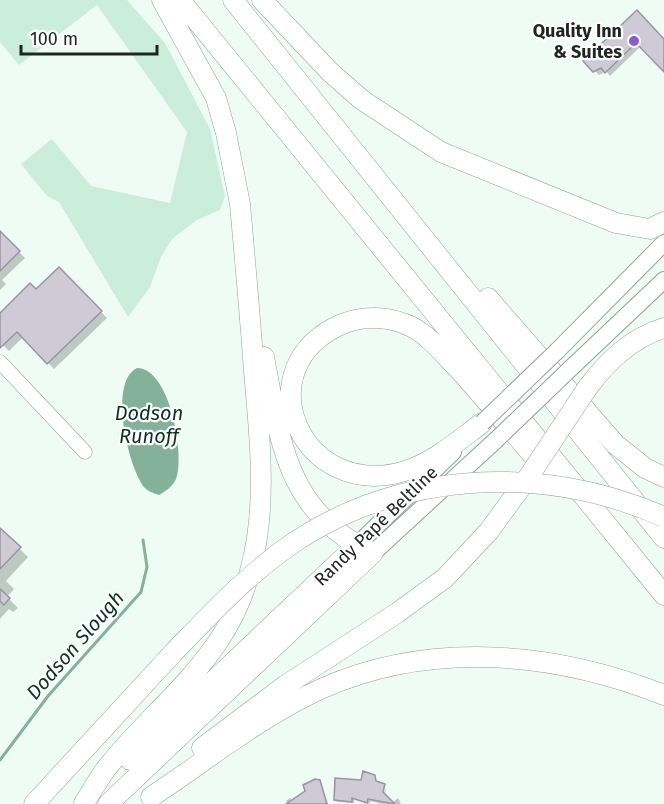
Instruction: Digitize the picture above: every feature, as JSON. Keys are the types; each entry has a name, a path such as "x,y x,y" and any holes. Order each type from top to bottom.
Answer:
{"highway":[{"path":"84,804 106,769 194,674 218,642 238,605 253,563 260,525 262,472 241,213 226,133 216,98 162,0"},
{"path":"180,0 664,595"},
{"path":"233,0 408,216 579,435 664,537"},
{"path":"262,0 330,72 362,100 441,152 616,224 650,229 664,222"},
{"path":"408,216 444,248 615,444 645,468 664,477"},
{"path":"246,269 281,444 290,473 321,514 365,549"},
{"path":"482,423 435,456 408,471 385,477 360,476 332,467 311,449 296,426 291,395 295,372 308,349 338,326 363,318 384,318 413,328 450,360 554,480 598,513"},
{"path":"147,801 193,756 248,712 398,613 445,578 489,531 527,479 588,387 619,353 648,334 664,328"},
{"path":"34,804 173,653 239,586 287,548 333,520 408,493 474,482 540,483 605,496 664,517"},
{"name":"Randy Papé Beltline","path":"84,804 365,549"},
{"name":"Randy Papé Beltline","path":"108,804 365,549"},
{"path":"147,801 251,728 296,702 350,677 388,667 477,657 528,659 587,669 664,695"}],"main road":[{"name":"Randy Papé Beltline","path":"365,549 482,423 664,243"},
{"name":"Randy Papé Beltline","path":"365,549 496,440 664,280"}],"street":[{"path":"0,362 85,452"}],"shaded area":[{"path":"0,0 127,0 165,43 210,129 225,196 220,210 197,220 172,239 161,257 150,287 128,317 59,202 47,196 21,164 52,139 91,186 170,203 187,132 97,5 19,65 0,42"}],"water":[{"name":"Dodson Runoff","path":"137,368 149,372 158,382 166,397 176,433 178,467 176,479 159,495 143,486 127,443 122,406 124,389 128,376"}],"building":[{"name":"Quality Inn & Suites","path":"637,10 664,39 664,72 636,43 605,73 601,68 593,72 583,61"},
{"path":"0,231 20,251 0,271"},
{"path":"59,267 102,311 47,364 17,332 0,348 0,313 30,283 36,289"},
{"path":"0,528 21,547 0,569"},
{"path":"0,589 10,598 4,605 0,601"},
{"path":"363,771 375,775 376,781 385,784 383,792 395,804 368,799 367,803 352,798 352,802 334,800 335,778 361,780"},
{"path":"315,779 320,780 327,804 286,804 305,791 303,785"}],"waterway":[{"name":"Dodson Slough","path":"0,760 48,696 141,592 147,567 143,540"}],"place":[{"name":"Quality Inn & Suites","path":"634,41"}]}
